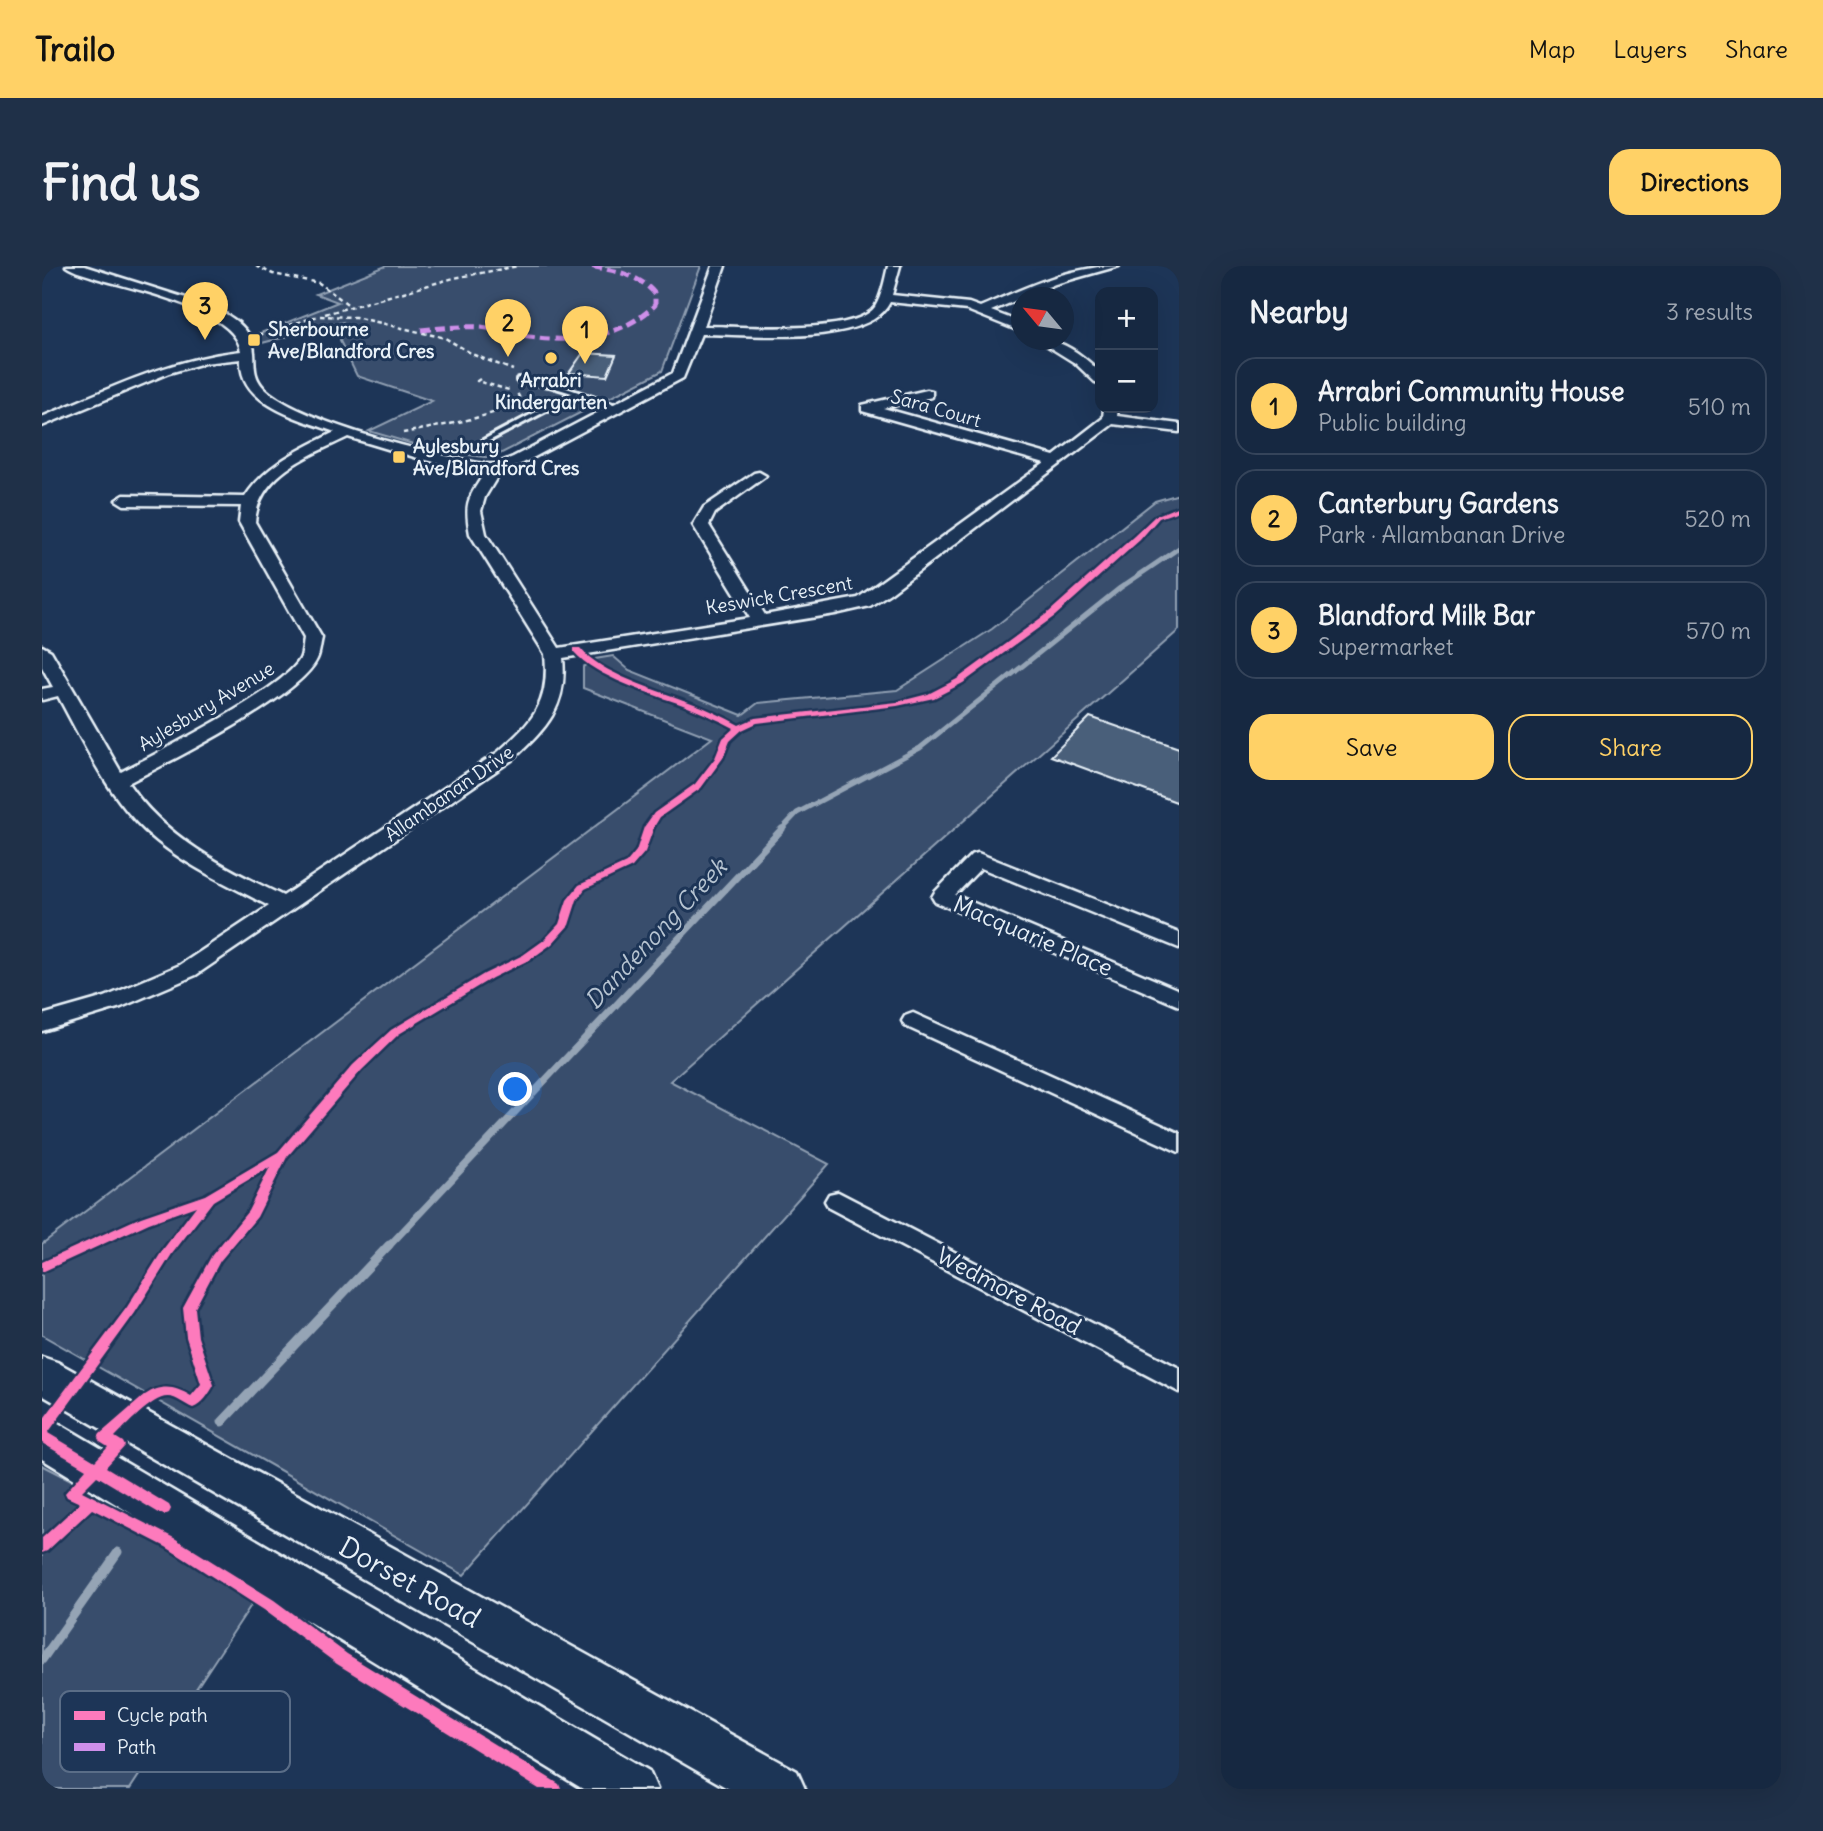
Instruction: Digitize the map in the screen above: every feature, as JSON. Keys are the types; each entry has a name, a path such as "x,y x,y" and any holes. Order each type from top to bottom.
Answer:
{"main road":[{"name":"Dorset Road","path":"42,1374 779,1789"},
{"path":"42,1436 631,1789"}],"street":[{"path":"72,266 214,312 232,324 244,339 247,354 245,363 249,376 267,397 287,408 409,453 494,469 518,460 678,375 719,266"},
{"path":"696,330 842,329 866,322 877,313 894,266"},
{"path":"982,311 1051,281 1113,266"},
{"path":"884,298 948,303 982,311 1011,324"},
{"path":"1062,350 1080,360 1095,374"},
{"path":"42,422 164,370 202,359 247,354"},
{"name":"Sara Court","path":"927,394 867,408 1055,461"},
{"path":"1110,413 1179,428"},
{"name":"Keswick Crescent","path":"554,654 835,609 864,602 884,590 1055,461 1110,413"},
{"path":"124,500 249,502 267,479 291,460 347,432"},
{"path":"494,469 477,497 473,511 478,534 554,654"},
{"path":"759,476 709,510 701,525 760,620"},
{"name":"Aylesbury Avenue","path":"116,782 252,706 292,680 308,661 313,638 247,522 249,502"},
{"path":"42,651 116,782 137,811 164,837 218,871 285,906"},
{"name":"Allambanan Drive","path":"42,1023 113,1002 188,970 505,756 538,726 552,693 556,675 554,654"},
{"path":"42,695 64,688"},
{"name":"Macquarie Place","path":"1179,941 978,859 942,897 1179,999"},
{"path":"913,1021 1179,1143"},
{"name":"Wedmore Road","path":"838,1201 1179,1381"}],"lane":[{"path":"519,380 550,384 619,407"},
{"path":"485,440 577,393"}],"path":[{"path":"256,266 273,274 319,283 350,306"},
{"path":"244,339 350,306 454,278 518,266"},
{"path":"318,316 355,317 421,330 445,338 474,355 519,373 519,380"},
{"path":"500,369 505,367"},
{"path":"397,435 469,420 522,402 518,393 477,381 480,379"}],"shaded area":[{"path":"386,266 701,266 662,371 492,458 437,451 369,431 432,401 357,376 340,341 343,322 262,343 258,334 338,302 316,294"},
{"path":"1179,494 1179,630 670,1081 829,1164 464,1575 42,1335 42,1244 712,738 583,688 583,667 595,659 613,656 629,670 742,715 758,703 897,690 992,629 1155,501"},
{"path":"42,1465 267,1581 195,1691 60,1691 60,1772 141,1772 130,1789 42,1789"}],"building":[{"path":"583,353 616,355 607,376 569,373"},
{"path":"1090,717 1179,748 1179,803 1051,756"}],"waterway":[{"name":"Dandenong Creek","path":"781,830 797,813 920,748 1120,588 1179,548"},
{"name":"Dandenong Creek","path":"388,1247 782,829"},
{"name":"Dandenong Creek","path":"222,1422 389,1245"},
{"name":"Dandenong Creek","path":"42,1660 118,1552"}],"marked path":[{"path":"421,330 478,327 529,337 580,338 614,332 643,317 655,305 655,294 643,282 616,271 589,266"}],"cycle path":[{"path":"42,1431 131,1310 168,1251 209,1198 282,1155 357,1068 395,1032 488,976 527,957 548,942 564,925 572,900 582,887 629,865 640,852 649,827 657,815 698,786 719,758 726,740 739,728 755,721 897,704 931,696 960,681 1052,614 1157,517 1179,508"},
{"path":"577,650 588,661 619,678 706,711 739,728"},
{"path":"42,1547 91,1502 72,1493 118,1446 105,1438 110,1433 157,1394 170,1392 193,1403 208,1385 192,1337 189,1308 216,1258 253,1214 282,1155"},
{"path":"42,1267 166,1211 209,1198"},
{"path":"42,1436 164,1509"},
{"path":"91,1502 171,1543 269,1605 342,1659 553,1789"}],"place":[{"name":"Blandford Milk Bar","path":"205,340"},
{"name":"Sherbourne Ave/Blandford Cres","path":"254,340"},
{"name":"Canterbury Gardens","path":"508,357"},
{"name":"Arrabri Kindergarten","path":"551,358"},
{"name":"Arrabri Community House","path":"585,364"},
{"name":"Aylesbury Ave/Blandford Cres","path":"399,457"}]}
